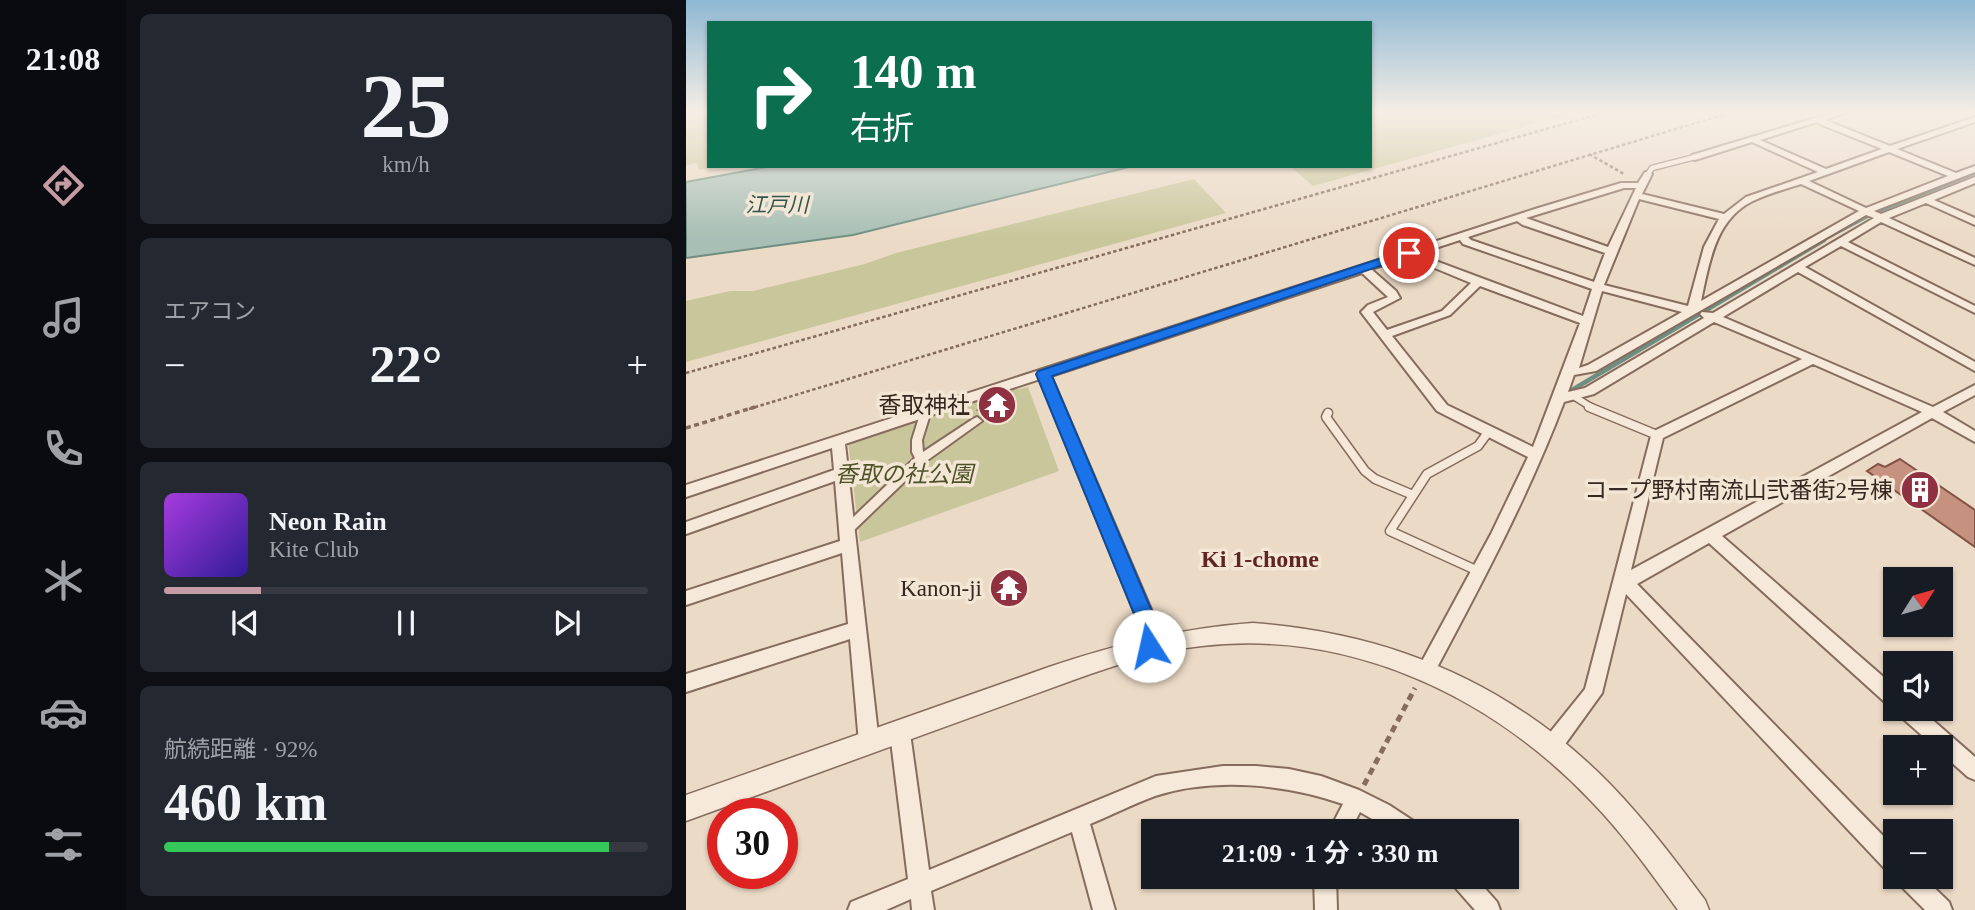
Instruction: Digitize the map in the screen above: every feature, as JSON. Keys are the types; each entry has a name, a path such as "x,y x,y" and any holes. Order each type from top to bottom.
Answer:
{"street":[{"path":"1695,157 1704,154"},
{"path":"1785,154 1826,172"},
{"path":"1695,310 1709,248 1723,217 1749,199 1875,154"},
{"path":"1903,154 1974,182"},
{"path":"1570,369 1578,372 1592,368 1866,211 1975,169"},
{"path":"1802,181 1975,262"},
{"path":"1560,399 1575,397 1881,218 1974,182"},
{"path":"686,491 1624,185 1643,184 1723,217"},
{"path":"1421,679 1480,571 1560,399 1609,251 1643,184"},
{"path":"1926,200 1975,222"},
{"path":"1519,218 1526,223 1609,251"},
{"path":"1463,237 1467,242 1597,286 1695,310 1934,412 1975,437"},
{"path":"1841,242 1975,310"},
{"path":"1409,253 1417,260 1585,321"},
{"path":"1797,267 1975,367"},
{"path":"1363,268 1392,293 1394,298 1372,307 1367,312 1441,408 1535,454"},
{"path":"1385,335 1446,313 1478,282"},
{"path":"1551,747 1593,693 1657,435 1811,360"},
{"path":"1044,374 1147,621 1149,646"},
{"path":"1623,580 1711,535 1975,389"},
{"path":"921,459 916,451 915,436 926,411"},
{"path":"686,598 849,537 921,459 977,421"},
{"path":"838,441 869,743"},
{"path":"686,528 842,473"},
{"path":"1711,535 1883,688"},
{"path":"1623,580 1883,851"},
{"path":"686,683 858,629"},
{"path":"686,808 1149,646 1203,636 1277,634 1370,652 1421,679 1489,703 1551,747 1614,808 1695,910"},
{"path":"1920,721 1975,770"},
{"path":"901,733 923,910"},
{"path":"859,910 1156,786 1223,774 1291,779 1328,788 1390,819"},
{"path":"1346,819 1356,800"},
{"path":"1078,817 1104,910"},
{"path":"1325,889 1326,910"},
{"path":"1471,889 1489,910"},
{"path":"1921,889 1941,910"}],"lane":[{"path":"1643,184 1652,168 1695,157"},
{"path":"1575,397 1589,407 1657,435"},
{"path":"1328,413 1326,417 1365,471 1375,479 1413,495"},
{"path":"1480,571 1391,531 1427,474 1478,446 1489,431"}],"path":[{"path":"686,373 1456,154"},
{"path":"686,428 1587,154"},
{"path":"1590,154 1643,184"},
{"path":"1356,800 1421,679"}],"green space":[{"path":"686,154 707,154 708,168 699,170 697,163 686,165"},
{"path":"1372,154 1425,154 1313,186 1292,168 1372,168"},
{"path":"1194,179 1226,213 686,362 686,301 730,291 753,291"},
{"name":"香取の社公園","path":"1028,387 1059,471 860,542 848,441 993,394"}],"water":[{"name":"江戸川","path":"761,168 1125,168 853,235 686,258 686,182"}],"building":[{"name":"香取神社","path":"1006,397 1014,402 992,418 978,410"},
{"name":"コープ野村南流山弐番街2号棟","path":"1900,459 1975,510 1975,547 1867,471 1878,464 1885,467"}],"waterway":[{"path":"1821,241 1874,213 1975,173"},
{"path":"1572,390 1824,240"}],"place":[{"name":"香取神社","path":"997,405"},
{"name":"コープ野村南流山弐番街2号棟","path":"1920,490"},
{"name":"Kanon-ji","path":"1009,588"}],"district":[{"name":"Ki 1-chome","path":"1260,559"}],"route":[{"path":"1149,646 1147,621 1044,374 1409,253"}]}
